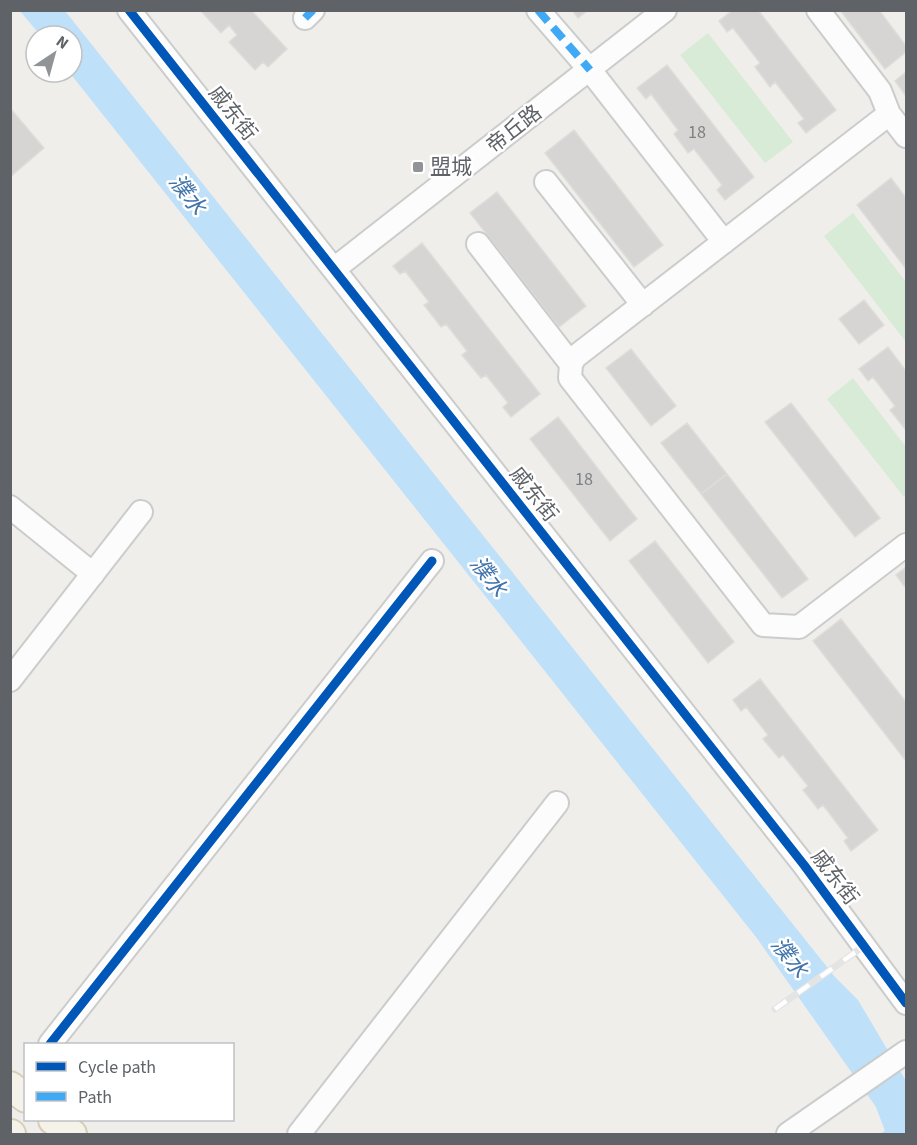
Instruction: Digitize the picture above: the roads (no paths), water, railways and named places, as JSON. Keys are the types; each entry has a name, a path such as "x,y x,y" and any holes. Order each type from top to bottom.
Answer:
{"main road":[{"path":"56,1121 72,1134"}],"street":[{"name":"戚东街","path":"129,10 797,856 906,1004"},
{"path":"538,10 590,70 724,242"},
{"name":"帝丘路","path":"334,269 665,10"},
{"path":"818,10 880,91 889,114 906,136"},
{"path":"889,114 575,357 570,364 570,378 763,625 799,627 906,545"},
{"path":"546,182 643,305"},
{"path":"478,244 570,364"},
{"path":"10,507 93,574"},
{"path":"10,680 141,512"},
{"path":"51,1043 432,561"},
{"path":"299,1134 557,802"},
{"path":"788,1134 906,1053"}],"water":[{"path":"20,11 65,11 75,24 31,24"},
{"name":"濮水","path":"84,35 835,977 858,1000 906,1081 906,1134 880,1134 885,1131 876,1107 756,937 79,84 84,84"}],"railway":[{"path":"775,1009 864,946"}],"place":[{"name":"盟城","path":"418,167"}]}
